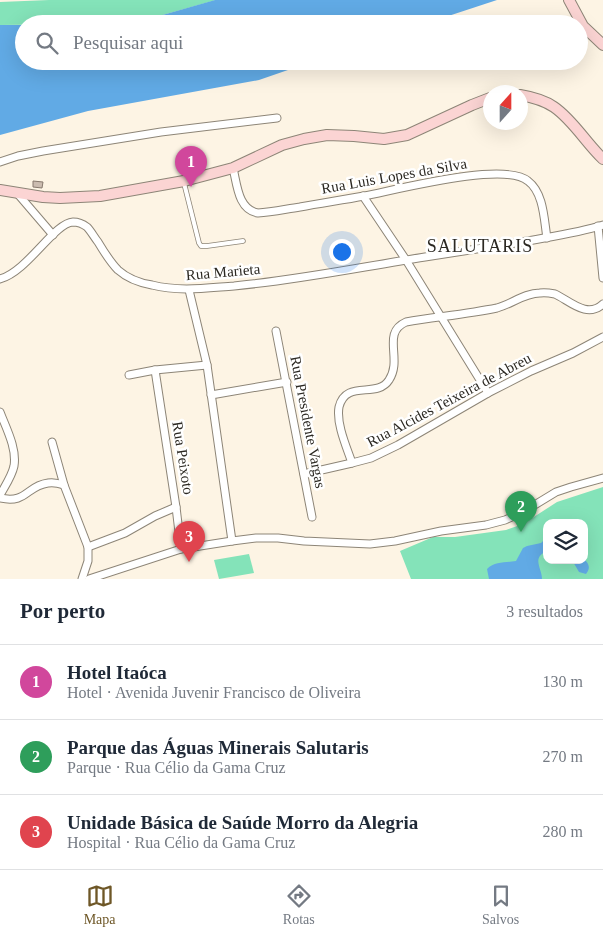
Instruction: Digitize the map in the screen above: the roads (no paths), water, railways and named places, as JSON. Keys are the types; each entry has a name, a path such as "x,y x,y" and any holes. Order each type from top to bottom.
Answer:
{"main road":[{"path":"569,0 577,15"},
{"path":"588,31 603,45"},
{"path":"528,96 554,107 603,159"},
{"path":"0,190 43,197 80,197 117,193 184,181 233,168 282,145 304,139 327,135 384,139 396,138 407,135 483,101"}],"street":[{"path":"0,162 44,151 161,132 277,118"},
{"name":"Rua Luis Lopes da Silva","path":"233,168 241,200 248,209 255,213 363,196 452,178 513,174 528,181 537,192 542,207 547,238"},
{"path":"17,193 53,235"},
{"path":"363,196 406,260 488,393"},
{"name":"Rua Marieta","path":"0,279 18,270 65,224 72,222 86,226 116,268 125,275 151,285 189,290 255,284 547,238 600,226"},
{"path":"600,226 603,278"},
{"path":"189,290 207,365 232,541"},
{"path":"352,463 341,429 339,407 349,393 357,390 375,390 384,387 389,381 394,366 393,338 395,330 400,325 406,322 500,307 538,292 555,294 581,308 590,310 596,309 603,304"},
{"name":"Rua Presidente Vargas","path":"276,331 312,517"},
{"name":"Rua Alcides Teixeira de Abreu","path":"304,474 372,458 531,370 603,337"},
{"path":"129,375 155,370 207,365"},
{"name":"Rua Peixoto","path":"155,370 176,507 180,549"},
{"path":"211,395 286,382"},
{"path":"0,412 13,448 14,459 14,468 0,497 7,500 15,499 22,497 41,485 48,483 64,484"},
{"path":"52,442 64,484 88,547 88,561 82,579"},
{"path":"89,579 180,549 232,541 278,538 370,544 395,541 441,530 486,525 505,520 522,512 556,492 603,478"},
{"path":"88,547 124,533 176,507"}],"lane":[{"path":"184,181 199,244 207,246 243,241"}],"water":[{"path":"215,0 497,0 451,15 162,15"},
{"path":"0,25 15,25 15,70 288,70 259,80 88,111 0,135"},
{"path":"543,541 543,553 539,557 538,564 542,579 489,579 487,569 490,566 497,563 516,561 523,548"},
{"path":"574,564 588,564 589,566 586,574 579,572"}],"place":[{"name":"Hotel Itaóca","path":"191,187"},
{"name":"Parque das Águas Minerais Salutaris","path":"521,532"},
{"name":"Unidade Básica de Saúde Morro da Alegria","path":"189,562"}],"district":[{"name":"SALUTARIS","path":"480,246"}]}
